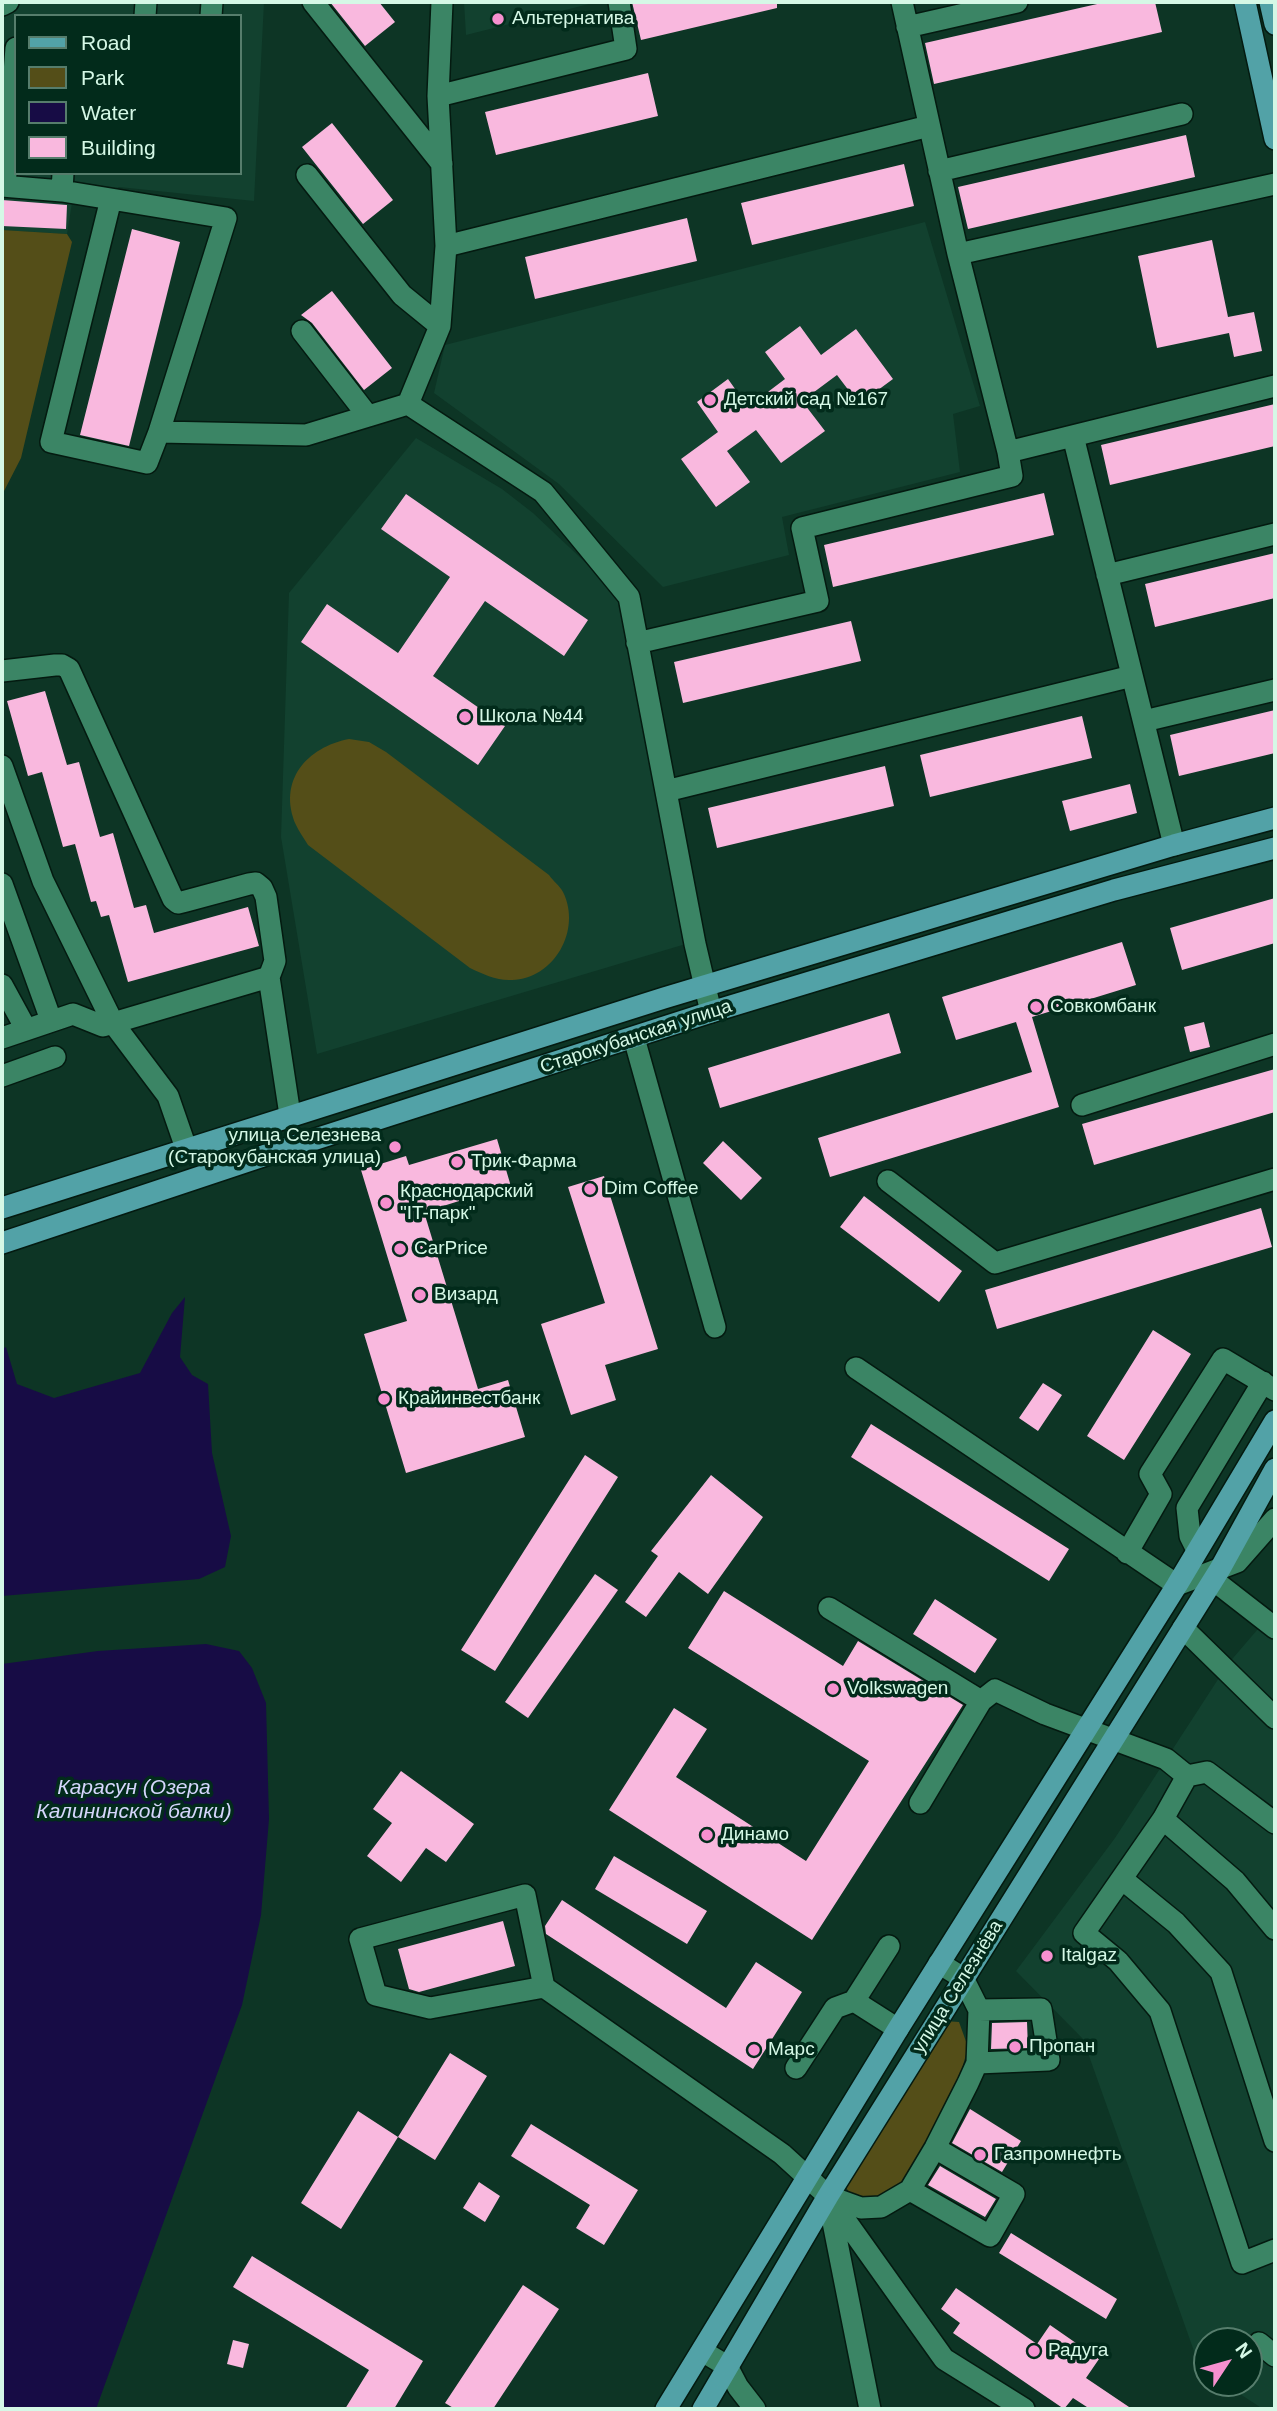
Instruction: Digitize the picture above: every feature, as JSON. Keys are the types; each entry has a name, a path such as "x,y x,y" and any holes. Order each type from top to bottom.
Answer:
{"main road":[{"path":"1245,2 1275,139"},
{"path":"1270,2 1275,24"},
{"name":"Старокубанская улица","path":"2,1208 290,1115 704,987 1174,845 1275,818"},
{"name":"Старокубанская улица","path":"2,1243 711,1012 1114,890 1275,848"},
{"name":"улица Селезнёва","path":"666,2409 898,2029 1177,1585 1275,1421"},
{"name":"улица Селезнёва","path":"703,2409 828,2196 1216,1574 1275,1469"}],"street":[{"path":"2,5 8,2"},
{"path":"313,2 442,164"},
{"path":"408,404 440,326 446,246 438,96 442,2"},
{"path":"438,96 626,49 619,2"},
{"path":"637,643 818,601 802,528 1012,476 958,254 902,2"},
{"path":"907,27 1017,2"},
{"path":"14,69 3,186 63,182 111,199 226,218 147,463 51,442 111,199"},
{"path":"939,171 1182,114"},
{"path":"446,246 929,126"},
{"path":"307,175 402,295 440,326"},
{"path":"958,254 1275,184"},
{"path":"302,331 368,416"},
{"path":"1008,452 1275,386"},
{"path":"159,432 306,435 408,404 543,492 629,597 711,1012"},
{"path":"1073,436 1174,845"},
{"path":"1107,575 1275,534"},
{"path":"2,671 54,665 69,669 173,899 178,903 256,883 262,888 266,897 275,961 269,977 290,1115"},
{"path":"666,791 1132,676"},
{"path":"1144,721 1275,690"},
{"path":"2,766 43,881 113,1023 168,1096 186,1148"},
{"path":"2,884 51,1020"},
{"path":"2,1038 74,1014 103,1026 269,977"},
{"path":"2,985 26,1029"},
{"path":"634,1038 715,1327"},
{"path":"1082,1105 1275,1044"},
{"path":"2,1076 55,1057"},
{"path":"888,1181 995,1263 1275,1179"},
{"path":"1127,1553 1161,1494 1150,1474 1223,1359 1269,1386 1186,1508 1191,1536 1197,1550"},
{"path":"856,1368 1177,1585"},
{"path":"1264,1490 1259,1500 1261,1504 1266,1510 1275,1512"},
{"name":"улица Селезнёва","path":"1177,1585 1216,1574 1237,1562 1275,1519"},
{"path":"1216,1574 1275,1628"},
{"path":"829,1608 981,1701"},
{"path":"1183,1628 1275,1718"},
{"path":"920,1803 981,1701 995,1690 1045,1714 1166,1759 1187,1776"},
{"path":"1275,1823 1207,1772 1187,1776 1163,1819 1084,1933 1118,1961 1160,2011 1242,2263 1275,2250"},
{"path":"1163,1819 1235,1881 1275,1929"},
{"path":"1122,1879 1176,1923 1221,1972 1275,2141"},
{"path":"544,1987 430,2008 376,1995 360,1939 525,1895 544,1987 782,2154 828,2196 944,2359 1024,2409"},
{"path":"796,2068 835,2008 854,2001 889,1946"},
{"path":"828,2196 861,2208 881,2207 910,2190 935,2148 977,2063 979,2010 963,1978 939,1963"},
{"path":"854,2001 898,2029"},
{"path":"977,2063 1049,2060 1041,2009 979,2010"},
{"path":"910,2190 990,2236 1014,2194 935,2148"},
{"path":"828,2196 870,2409"},
{"path":"702,2351 727,2366 738,2387 755,2409"}],"shaded area":[{"path":"2,2 264,2 254,201 119,187 72,203 67,234 2,230"},
{"name":"Альтернатива","path":"464,2 597,2 466,35"},
{"name":"Детский сад №167","path":"925,222 980,406 953,414 960,472 782,517 789,555 663,587 559,484 434,393 445,345"},
{"name":"Школа №44","path":"416,438 502,489 533,513 622,597 689,943 317,1054 281,837 289,593"},
{"path":"1275,1609 1275,2409 1263,2409 1245,2397 1263,2397 1263,2327 1193,2327 1193,2348 1083,2039 1016,1971 1115,1838 1228,1664"}],"green space":[{"path":"2,230 67,234 72,242 21,458 2,495"},
{"path":"349,739 369,742 386,752 549,875 563,892 569,922 566,936 552,962 527,977 512,980 485,975 470,968 308,845 296,825 291,809 293,781 309,758 334,743"},
{"path":"944,2021 959,2022 968,2047 959,2080 912,2177 868,2201 853,2198 845,2186"}],"water":[{"path":"185,1297 180,1357 192,1375 208,1384 212,1453 231,1536 225,1567 199,1579 2,1596 2,1349 6,1347 17,1384 54,1398 140,1373 172,1313"},
{"name":"Карасун (Озера Калининской балки)","path":"206,1644 239,1651 252,1668 266,1703 269,1819 261,1915 242,2005 96,2409 2,2409 2,1664 98,1651"}],"building":[{"path":"330,2 379,2 395,22 365,46"},
{"path":"632,2 777,2 777,8 641,40"},
{"path":"1106,2 1155,2 1162,32 934,84 925,43"},
{"path":"648,73 658,116 496,155 485,112"},
{"path":"332,123 393,200 363,224 302,147"},
{"path":"1186,135 1195,177 968,229 958,187"},
{"path":"904,164 914,206 752,245 741,203"},
{"path":"2,200 67,205 66,229 2,226"},
{"path":"687,218 697,261 535,299 525,257"},
{"path":"132,229 180,242 129,446 80,435"},
{"path":"1212,240 1228,317 1254,312 1262,351 1234,357 1229,333 1157,348 1138,256"},
{"path":"332,291 392,368 364,390 312,323 301,315"},
{"path":"800,326 821,355 856,329 893,379 859,404 837,375 802,401 825,431 781,463 756,430 727,451 750,482 716,507 681,459 718,432 697,402 728,379 748,407 785,379 765,352"},
{"path":"1275,404 1275,446 1110,485 1101,445"},
{"path":"1044,493 1054,535 833,587 824,545"},
{"path":"406,494 588,620 564,656 485,601 433,676 505,726 478,765 301,642 327,604 398,653 450,577 381,529"},
{"path":"1275,553 1275,598 1155,627 1145,584"},
{"path":"851,621 861,661 683,703 674,662"},
{"path":"45,691 67,765 79,762 100,837 113,833 134,908 146,905 154,933 248,907 259,946 128,982 109,915 101,917 96,901 91,902 75,844 63,847 42,772 28,776 7,701"},
{"path":"1275,710 1275,753 1179,776 1170,735"},
{"path":"1082,716 1092,758 930,797 920,755"},
{"path":"885,766 894,806 717,848 708,808"},
{"path":"1130,784 1137,813 1070,831 1062,801"},
{"path":"1275,898 1275,943 1182,970 1170,928"},
{"path":"1122,942 1136,985 1032,1017 1059,1107 830,1177 818,1138 1032,1072 1016,1022 956,1040 942,997"},
{"path":"889,1013 901,1053 720,1108 708,1068"},
{"path":"1204,1022 1210,1047 1190,1052 1184,1027"},
{"path":"1275,1069 1275,1112 1094,1165 1082,1124"},
{"path":"497,1139 512,1190 493,1196 491,1191 424,1212 478,1389 508,1380 525,1437 406,1473 364,1334 407,1321 361,1170 406,1156 409,1165"},
{"path":"723,1141 762,1178 741,1200 703,1163"},
{"path":"604,1176 658,1349 605,1365 616,1400 571,1415 541,1324 605,1303 568,1187"},
{"path":"864,1196 962,1271 939,1302 840,1227"},
{"path":"1261,1208 1272,1247 997,1329 985,1290"},
{"path":"1153,1330 1191,1354 1124,1460 1087,1436"},
{"path":"1043,1383 1062,1395 1038,1431 1019,1418"},
{"path":"871,1424 1069,1549 1049,1581 851,1457"},
{"path":"585,1455 618,1477 495,1671 461,1650"},
{"path":"711,1475 763,1517 708,1594 679,1572 646,1617 625,1602 658,1556 651,1551"},
{"path":"595,1574 618,1590 528,1718 505,1702"},
{"path":"724,1591 843,1666 858,1641 963,1705 812,1940 609,1810 674,1708 707,1729 676,1777 806,1861 869,1761 688,1648"},
{"path":"935,1599 997,1639 975,1673 913,1634"},
{"path":"401,1771 474,1824 446,1862 426,1848 401,1882 367,1856 392,1823 373,1809"},
{"path":"614,1856 707,1911 687,1944 595,1889"},
{"path":"562,1900 726,2008 756,1962 802,1992 753,2069 546,1934 545,1926"},
{"path":"503,1921 515,1966 419,1992 409,1989 398,1949"},
{"path":"1027,2022 1028,2048 991,2049 992,2023"},
{"path":"450,2053 487,2076 435,2160 398,2137"},
{"path":"970,2109 1021,2141 1002,2172 952,2143"},
{"path":"358,2111 398,2137 341,2229 301,2203"},
{"path":"531,2124 638,2190 604,2245 576,2228 590,2205 511,2156"},
{"path":"940,2166 996,2199 985,2217 928,2185"},
{"path":"479,2182 500,2196 485,2222 463,2208"},
{"path":"1011,2233 1117,2299 1106,2319 999,2253"},
{"path":"252,2256 423,2361 394,2409 345,2409 369,2370 233,2287"},
{"path":"523,2285 559,2309 493,2409 455,2409 445,2403"},
{"name":"Радуга","path":"956,2288 1037,2344 1050,2325 1099,2359 1086,2378 1132,2409 1090,2409 1073,2398 1064,2409 953,2333 960,2323 941,2309"},
{"path":"233,2340 249,2344 243,2368 227,2364"}],"place":[{"name":"Альтернатива","path":"498,19"},
{"name":"Детский сад №167","path":"710,400"},
{"name":"Школа №44","path":"465,717"},
{"name":"Совкомбанк","path":"1036,1007"},
{"name":"улица Селезнева (Старокубанская улица)","path":"395,1147"},
{"name":"Трик-Фарма","path":"457,1162"},
{"name":"Dim Coffee","path":"590,1189"},
{"name":"Краснодарский \"IT-парк\"","path":"386,1203"},
{"name":"CarPrice","path":"400,1249"},
{"name":"Визард","path":"420,1295"},
{"name":"Крайинвестбанк","path":"384,1399"},
{"name":"Volkswagen","path":"833,1689"},
{"name":"Динамо","path":"707,1835"},
{"name":"Italgaz","path":"1047,1956"},
{"name":"Пропан","path":"1015,2047"},
{"name":"Марс","path":"754,2050"},
{"name":"Газпромнефть","path":"980,2155"},
{"name":"Радуга","path":"1034,2351"}]}
